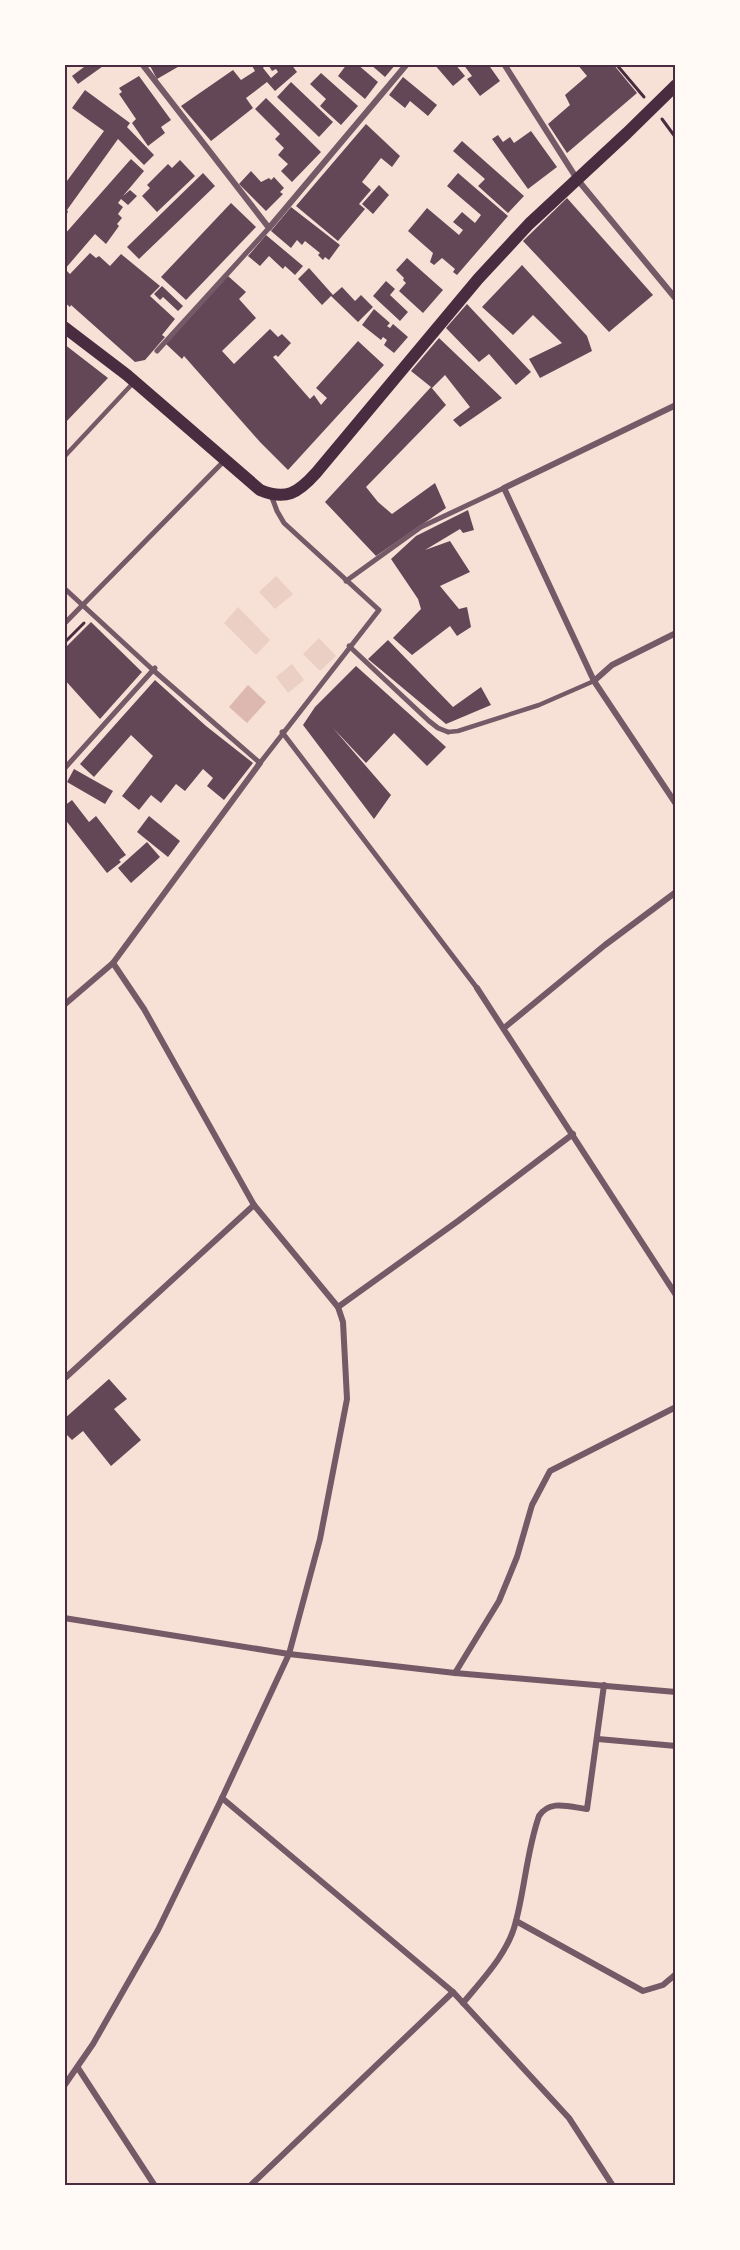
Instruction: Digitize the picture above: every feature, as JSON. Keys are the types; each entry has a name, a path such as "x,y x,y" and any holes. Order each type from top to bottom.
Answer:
{"main road":[{"path":"64,327 130,378 260,489 271,494 287,495 302,488 477,279 529,224 675,85"}],"street":[{"path":"142,64 269,228"},
{"path":"157,351 269,228 407,64"},
{"path":"504,64 577,179 675,299"},
{"path":"346,581 421,527 675,405"},
{"path":"64,624 225,460"},
{"path":"504,488 594,681 675,804"},
{"path":"64,1005 113,963 260,763 379,610 284,523 271,494"},
{"path":"64,588 260,763"},
{"path":"594,681 612,665 675,633"},
{"path":"350,646 429,721 448,732"},
{"path":"64,769 154,669"},
{"path":"283,733 477,988 675,1295"},
{"path":"504,1028 605,945 675,892"},
{"path":"64,2086 78,2068 158,1930 289,1654 320,1539 347,1399 343,1322 338,1307 254,1205 144,1009 113,963"},
{"path":"338,1307 458,1221 573,1134"},
{"path":"64,1379 254,1205"},
{"path":"455,1673 499,1601 517,1557 532,1505 549,1471 675,1407"},
{"path":"64,1618 289,1654 455,1673 675,1692"},
{"path":"463,2003 490,1970 510,1938 516,1921 539,1816 550,1805 587,1809 604,1685"},
{"path":"597,1739 675,1746"},
{"path":"222,1798 453,1992 569,2118 613,2186"},
{"path":"516,1921 643,1991 663,1985 675,1974"},
{"path":"250,2186 453,1992"},
{"path":"78,2068 155,2186"}],"lane":[{"path":"64,457 130,378"},
{"path":"448,732 458,731 539,705 594,681"}],"path":[{"path":"616,64 675,138"},
{"path":"64,643 92,615"}],"shaded area":[{"path":"276,576 293,594 275,609 259,592"},
{"path":"238,607 270,640 256,655 224,623"},
{"path":"319,638 336,656 320,671 303,654"},
{"path":"292,664 304,680 288,693 276,677"},
{"path":"248,685 266,702 247,723 229,707"}],"pier":[{"path":"667,65 675,65 676,107 653,78"}],"building":[{"path":"88,64 106,64 78,84 72,76"},
{"path":"149,64 183,64 157,79"},
{"path":"251,64 266,64 263,68 271,78 278,72 276,69 272,71 269,66 271,64 291,64 297,72 275,91 267,82 246,98 253,108 211,141 181,106 233,70 241,80 255,71"},
{"path":"347,64 357,64 378,82 365,99 338,76"},
{"path":"370,64 396,64 385,77"},
{"path":"434,64 455,64 465,76 453,86"},
{"path":"463,64 488,64 500,81 480,96 467,79 472,76"},
{"path":"577,64 613,64 637,93 567,153 548,124 570,105 565,95 587,76"},
{"path":"321,73 358,106 341,125 320,106 326,99 310,84"},
{"path":"139,76 171,120 161,127 165,133 148,146 132,123 136,119 119,94 122,92 119,88"},
{"path":"403,77 437,105 428,116 410,101 405,108 389,95"},
{"path":"291,82 333,122 319,137 277,97"},
{"path":"85,90 130,123 127,127 154,155 144,165 118,139 67,210 64,218 64,185 104,131 72,108"},
{"path":"266,98 321,152 292,182 281,171 288,164 278,155 284,148 275,139 280,134 255,109"},
{"path":"366,124 400,156 392,167 381,158 362,182 371,190 359,204 365,209 338,241 296,206"},
{"path":"531,131 557,167 528,189 492,139 498,135 503,142 510,137 514,143"},
{"path":"462,141 524,196 508,213 478,186 485,179 453,151"},
{"path":"131,159 144,171 123,196 130,190 137,196 128,205 121,199 118,203 123,207 118,214 122,218 117,224 119,226 106,244 95,234 65,269 70,274 90,253 96,258 99,256 110,266 121,254 160,286 150,296 175,319 162,335 165,337 145,360 135,362 71,305 70,307 64,302 64,235"},
{"path":"180,160 195,176 157,212 142,196 150,188 147,185 168,164 172,168"},
{"path":"251,171 261,182 274,177 284,188 280,192 283,194 266,211 239,184"},
{"path":"203,173 215,186 139,259 127,247"},
{"path":"458,173 508,216 457,275 453,272 455,269 442,258 434,265 430,262 433,253 408,231 427,208 459,235 463,230 453,222 462,212 475,223 481,215 447,186"},
{"path":"379,185 389,195 373,214 362,204"},
{"path":"567,198 653,295 609,332 523,241"},
{"path":"231,203 256,227 186,300 161,277"},
{"path":"291,207 340,245 329,260 325,257 323,260 318,255 320,253 305,241 302,245 297,240 291,248 271,231"},
{"path":"266,235 303,266 295,275 285,266 283,269 269,256 260,266 248,256"},
{"path":"407,258 443,290 423,313 399,291 406,283 396,270"},
{"path":"522,265 587,336 592,351 540,378 529,359 562,343 533,315 513,335 482,307"},
{"path":"309,268 333,295 342,287 355,301 361,295 373,307 358,322 331,296 322,305 298,279"},
{"path":"228,276 246,292 239,299 256,318 222,351 234,364 270,329 278,337 282,334 291,343 278,357 276,355 273,357 310,399 314,395 321,405 327,398 316,388 358,341 384,365 288,470 260,442 184,356 182,359 165,343"},
{"path":"386,281 395,289 390,295 408,312 400,321 373,296"},
{"path":"162,286 183,306 178,311 163,297 160,300 154,294"},
{"path":"467,304 531,372 516,385 489,354 479,362 446,328"},
{"path":"374,309 390,323 387,326 390,328 393,324 408,337 394,353 384,345 387,340 383,337 381,340 362,325"},
{"path":"439,338 502,398 460,427 453,420 470,407 445,375 432,388 411,371"},
{"path":"64,344 108,378 64,424"},
{"path":"431,387 446,405 366,487 392,514 435,483 446,508 376,556 325,502"},
{"path":"468,510 474,530 463,533 460,529 425,550 450,541 470,572 440,586 459,609 467,607 471,627 457,636 450,626 412,655 393,638 421,609 418,599 391,559 416,536"},
{"path":"91,622 142,672 100,719 64,679 64,649"},
{"path":"388,640 453,707 481,687 491,705 446,724 368,659"},
{"path":"356,666 446,747 427,766 394,733 366,763 333,728 391,795 374,819 303,725 315,707"},
{"path":"155,680 206,726 253,763 224,800 207,786 213,778 203,769 185,791 176,784 161,803 151,795 139,810 122,796 153,756 131,735 94,777 80,764"},
{"path":"74,769 113,791 105,804 67,782"},
{"path":"72,800 89,822 96,816 126,855 107,873 64,818 64,806"},
{"path":"149,816 180,841 168,857 137,832"},
{"path":"147,842 160,857 131,883 118,868"},
{"path":"109,1379 127,1399 114,1409 141,1440 111,1466 83,1431 72,1440 64,1432 64,1419"}]}
